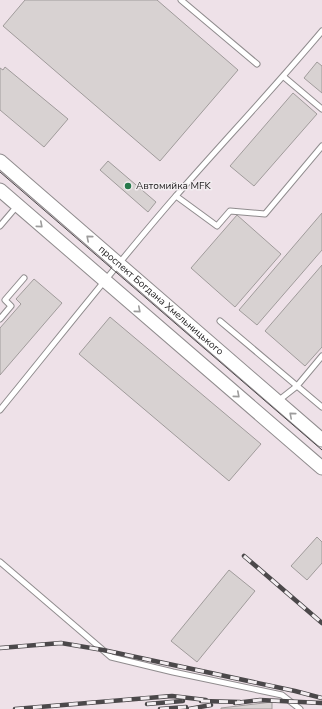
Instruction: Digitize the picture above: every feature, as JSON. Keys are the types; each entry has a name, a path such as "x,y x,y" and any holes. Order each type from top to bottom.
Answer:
{"main road":[{"name":"проспект Богдана Хмельницького","path":"0,161 322,440"},
{"path":"0,190 322,468"}],"lane":[{"path":"181,0 257,64"},
{"path":"0,410 118,264 176,196 284,77 322,31"},
{"path":"284,77 322,109"},
{"path":"176,196 217,226 230,211 265,214 322,146"},
{"path":"0,226 17,206"},
{"path":"0,319 11,306 5,300 24,278"},
{"path":"220,321 322,407"},
{"path":"277,402 297,386 322,356"},
{"path":"0,562 111,657 282,695 300,709"}],"shaded area":[{"path":"0,0 322,0 322,709 0,709"}],"building":[{"path":"25,0 157,0 238,70 160,161 3,26"},
{"path":"317,62 322,66 322,93 304,78"},
{"path":"5,67 68,119 44,147 0,110 0,68 3,70"},
{"path":"293,93 317,114 254,186 230,166"},
{"name":"Автомийка MFK","path":"108,161 156,202 148,212 100,170"},
{"path":"322,213 322,250 257,325 239,310"},
{"path":"237,215 281,254 235,307 191,268"},
{"path":"322,265 322,347 305,366 265,331"},
{"path":"34,279 62,303 0,375 0,328 21,304 16,299"},
{"path":"110,317 261,444 229,481 79,354"},
{"path":"317,537 322,542 322,563 307,580 291,566"},
{"path":"229,570 255,591 197,662 171,641"},
{"path":"272,702 272,709 221,709 221,708"}],"tram line":[{"path":"0,172 322,450"}],"railway":[{"path":"244,556 322,623"},
{"path":"0,648 61,643 103,650 322,698"},
{"path":"15,709 172,696 206,700"},
{"path":"235,703 260,700 322,703"},
{"path":"147,704 183,701"},
{"path":"201,701 240,702"},
{"path":"189,709 211,705"},
{"path":"160,709 186,707"}],"place":[{"name":"Автомийка MFK","path":"128,186"}]}
